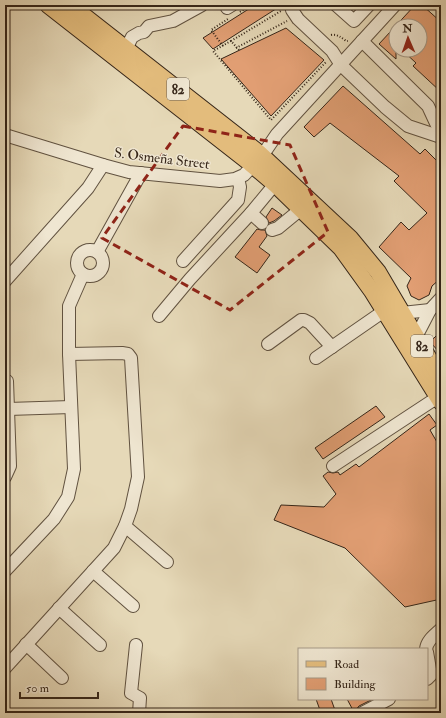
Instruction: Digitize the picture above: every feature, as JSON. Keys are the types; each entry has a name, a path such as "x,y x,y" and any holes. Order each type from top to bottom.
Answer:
{"main road":[{"name":"82","path":"48,5 258,161"},
{"name":"82","path":"70,5 126,49 279,180 350,238 378,272 441,379"},
{"name":"82","path":"279,180 301,208 341,248 384,311 440,400"}],"street":[{"path":"126,49 132,37 144,32 149,26 173,21 202,5"},
{"path":"336,5 354,21 369,5"},
{"path":"183,261 238,200 240,187 238,178 244,175 258,161 277,134 395,5"},
{"path":"288,6 298,19 332,51 341,65 385,107 408,126 441,137"},
{"path":"365,38 428,106 441,134"},
{"name":"S. Osmeña Street","path":"5,135 103,165 135,172 220,180 238,178"},
{"path":"5,281 88,188 103,165"},
{"path":"97,252 115,220 135,172"},
{"path":"159,316 190,279 251,213 279,180"},
{"path":"272,230 278,228 301,208"},
{"path":"251,213 262,223"},
{"path":"89,250 97,252 102,259 102,268 92,276 83,274 78,268 77,260 79,256 85,251 89,250"},
{"path":"5,571 54,519 68,497 74,469 69,354 69,306 83,274"},
{"path":"416,337 430,310 441,298"},
{"path":"402,313 430,310"},
{"path":"316,358 384,311"},
{"path":"268,344 301,320 304,320 310,323 332,347"},
{"path":"5,668 114,548 132,509 138,476 130,358 128,354 122,352 69,354"},
{"path":"5,476 10,466 7,381"},
{"path":"333,466 440,400"},
{"path":"7,408 71,407"},
{"path":"125,526 167,562"},
{"path":"93,570 133,606"},
{"path":"59,608 100,645"},
{"path":"426,648 429,640 441,629"},
{"path":"26,644 62,678"},
{"path":"136,645 131,693 140,698 139,713"},
{"path":"428,654 432,671 428,678"},
{"path":"362,713 387,700"}],"path":[{"path":"288,6 213,51 271,120 328,60"},
{"path":"236,48 289,21"},
{"path":"211,30 223,46"},
{"path":"329,35 341,37 346,41 352,40 363,34 365,38"},
{"path":"231,41 239,50"}],"highlighted area":[{"path":"183,126 290,145 328,232 230,310 102,238"}],"building":[{"path":"255,5 282,5 213,49 203,38"},
{"path":"415,5 422,5 441,22 441,92 413,66 416,63 411,58 428,58 428,18 403,18"},
{"path":"286,28 324,60 271,116 221,59"},
{"path":"388,34 388,52 379,44"},
{"path":"343,86 420,154 425,149 441,165 441,226 437,230 441,234 441,278 432,286 429,295 419,300 411,296 407,286 411,278 379,247 401,222 409,230 427,213 394,181 399,176 330,123 314,137 304,127"},
{"path":"272,208 282,215 269,223 266,217"},
{"path":"257,229 265,230 267,236 259,247 270,255 257,273 235,257"},
{"path":"441,331 441,354 430,342"},
{"path":"376,406 385,417 323,459 315,448"},
{"path":"429,414 437,425 430,430 441,449 441,599 405,607 345,548 274,520 281,505 324,507 336,494 323,476 328,472 338,472 340,475 356,464 359,467"},
{"path":"316,700 331,700 336,713 321,713"},
{"path":"348,700 371,700 359,706 354,712"}]}
